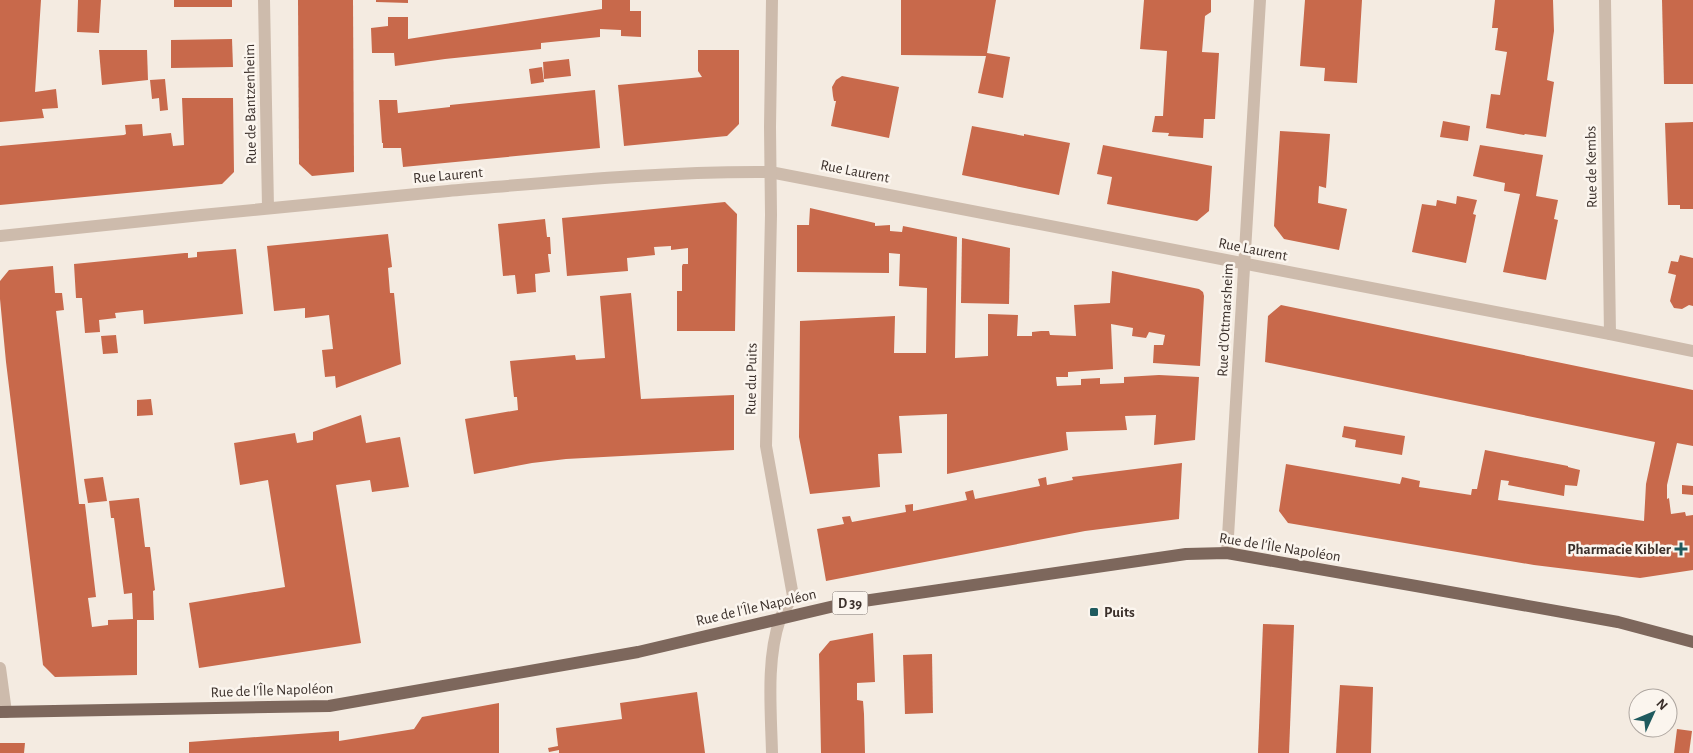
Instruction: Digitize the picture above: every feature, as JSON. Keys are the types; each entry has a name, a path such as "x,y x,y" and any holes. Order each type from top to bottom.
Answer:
{"main road":[{"name":"Rue de l'Île Napoléon","path":"3,712 329,706 638,652 843,604 1186,554 1227,553 1618,622 1693,642"}],"street":[{"name":"Rue de Bantzenheim","path":"264,0 268,207"},
{"name":"Rue du Puits","path":"772,0 771,215 766,446 793,596 781,618 773,643 772,753"},
{"name":"Rue d'Ottmarsheim","path":"1227,553 1260,0"},
{"name":"Rue de Kembs","path":"1605,0 1610,334"},
{"name":"Rue Laurent","path":"0,236 268,207 615,176 770,172 1610,334 1693,352"},
{"path":"0,668 3,712"}],"building":[{"path":"0,0 41,0 35,92 56,89 58,108 42,109 44,118 0,122"},
{"path":"78,0 101,0 99,33 77,32"},
{"path":"174,0 232,0 232,7 174,7"},
{"path":"298,0 353,0 354,172 312,176 299,164"},
{"path":"376,0 408,0 408,3 376,2"},
{"path":"602,0 630,0 630,11 641,11 641,37 621,36 621,30 600,29 600,37 541,43 541,49 395,66 394,53 372,53 371,28 388,26 388,17 408,17 408,39 602,9"},
{"path":"901,0 996,0 987,53 1010,57 1003,98 978,93 986,56 901,55"},
{"path":"1144,0 1211,0 1211,12 1205,16 1202,52 1219,53 1215,119 1204,119 1203,138 1168,136 1169,133 1152,132 1155,116 1163,116 1167,51 1140,49"},
{"path":"1305,0 1362,0 1357,83 1324,81 1325,68 1300,66"},
{"path":"1495,0 1553,0 1554,31 1547,80 1554,82 1546,137 1486,128 1491,94 1500,95 1507,52 1495,50 1498,28 1492,28"},
{"path":"1662,0 1693,0 1693,84 1664,84"},
{"path":"232,39 233,67 171,68 171,40"},
{"path":"99,50 147,50 148,80 102,85"},
{"path":"698,50 739,50 739,124 727,136 624,146 618,85 702,77 698,71"},
{"path":"569,59 571,76 544,79 543,62"},
{"path":"542,67 544,82 531,84 529,69"},
{"path":"842,76 899,87 889,138 831,126 836,101 834,101 832,87 836,80"},
{"path":"165,79 168,110 160,111 159,98 152,99 150,80"},
{"path":"595,90 600,148 403,167 401,148 383,148 379,100 397,100 398,113 450,107 450,105"},
{"path":"182,98 233,98 234,172 222,184 0,205 0,146 124,135 126,134 125,125 142,124 143,136 171,133 173,146 184,145"},
{"path":"1443,121 1470,126 1468,141 1440,137"},
{"path":"1693,122 1693,209 1680,209 1680,205 1668,205 1665,123"},
{"path":"972,126 1070,143 1059,195 962,175"},
{"path":"1280,131 1330,134 1326,188 1319,186 1318,203 1347,209 1339,250 1284,239 1274,226"},
{"path":"1103,145 1212,166 1209,211 1197,221 1107,204 1112,177 1097,174"},
{"path":"1480,145 1543,155 1536,196 1558,200 1554,219 1558,220 1546,280 1503,272 1520,194 1504,191 1505,183 1473,176"},
{"path":"1457,196 1477,200 1473,214 1476,215 1466,263 1412,252 1422,204 1436,206 1437,200 1456,204"},
{"path":"725,202 737,214 735,331 677,331 677,291 682,291 682,266 683,264 688,264 688,248 671,250 671,246 654,247 655,255 627,258 628,271 567,276 562,218"},
{"path":"810,208 875,223 875,226 890,225 890,231 902,232 903,226 957,237 955,358 988,356 988,314 1018,315 1017,336 1032,336 1032,332 1049,331 1050,335 1076,336 1074,305 1110,303 1112,271 1199,289 1203,292 1204,296 1200,366 1153,363 1154,345 1163,345 1165,335 1149,332 1146,338 1132,336 1133,328 1111,324 1113,369 1068,372 1068,377 1056,377 1057,386 1081,385 1081,379 1100,378 1100,384 1124,383 1124,377 1159,375 1199,377 1195,440 1154,445 1156,415 1125,416 1127,430 1066,432 1068,450 947,474 947,414 899,416 902,453 878,454 880,487 810,494 799,437 800,321 895,316 894,353 926,353 927,288 899,286 900,254 889,253 889,273 797,272 797,225 809,225"},
{"path":"545,219 547,237 550,237 551,254 548,254 550,272 535,274 536,292 517,294 515,275 503,276 498,224"},
{"path":"388,234 392,267 388,268 390,293 394,293 401,364 336,388 335,376 325,377 322,350 333,349 329,315 305,318 305,308 274,311 267,246"},
{"path":"962,238 1010,248 1009,304 961,303"},
{"path":"236,249 243,314 144,324 143,310 115,313 116,318 99,320 100,332 85,333 82,298 76,298 74,264 185,253 188,253 188,258 197,257 197,252"},
{"path":"1680,255 1693,258 1693,306 1689,305 1682,309 1674,308 1670,301 1676,275 1668,273 1671,261 1678,262"},
{"path":"53,266 55,293 62,293 64,310 56,311 79,504 85,504 96,597 88,598 92,627 108,625 108,620 133,619 132,593 124,594 114,518 111,518 109,501 139,498 145,547 150,547 155,590 153,591 154,620 137,620 137,675 55,677 43,665 6,362 0,281 9,270"},
{"path":"631,293 641,399 734,395 734,450 566,459 532,463 474,474 465,419 518,410 517,397 514,397 510,361 575,355 576,360 605,358 600,296"},
{"path":"1281,305 1693,390 1693,446 1677,443 1667,485 1667,499 1669,498 1671,514 1685,512 1686,516 1693,515 1693,570 1640,578 1534,565 1288,523 1279,511 1286,464 1400,484 1402,477 1420,481 1419,487 1471,495 1472,489 1477,489 1485,450 1580,470 1577,486 1565,485 1564,496 1508,485 1509,481 1501,480 1498,500 1644,521 1646,484 1655,442 1265,362 1268,316"},
{"path":"116,335 118,353 103,354 101,336"},
{"path":"151,399 153,415 137,416 137,400"},
{"path":"361,415 366,443 400,437 409,487 372,492 370,480 336,485 361,643 199,668 189,603 285,587 268,480 240,485 234,443 295,433 297,443 313,440 313,432"},
{"path":"1344,426 1405,436 1402,455 1355,447 1356,440 1342,437"},
{"path":"1182,463 1179,519 1085,531 826,581 817,529 844,524 842,517 850,516 852,522 906,512 905,505 913,504 913,511 967,500 965,492 973,490 975,499 1040,486 1038,479 1046,477 1047,485 1073,480 1072,477"},
{"path":"103,477 107,501 88,503 84,479"},
{"path":"1682,485 1693,486 1693,495 1682,494"},
{"path":"1263,624 1294,625 1289,753 1258,753"},
{"path":"873,633 875,682 857,683 857,700 863,701 865,753 821,753 819,654 830,641"},
{"path":"932,654 933,713 905,714 903,655"},
{"path":"1340,685 1373,687 1371,753 1336,753"},
{"path":"697,692 705,753 559,753 559,750 549,752 548,748 558,746 556,728 622,719 620,703"},
{"path":"499,703 499,753 189,753 189,742 339,731 339,741 414,729 422,717"},
{"path":"1678,729 1692,731 1689,753 1674,753"},
{"path":"0,743 25,743 24,753 0,753"}],"place":[{"name":"Pharmacie Kibler","path":"1681,549"},
{"name":"Puits","path":"1094,612"}]}
